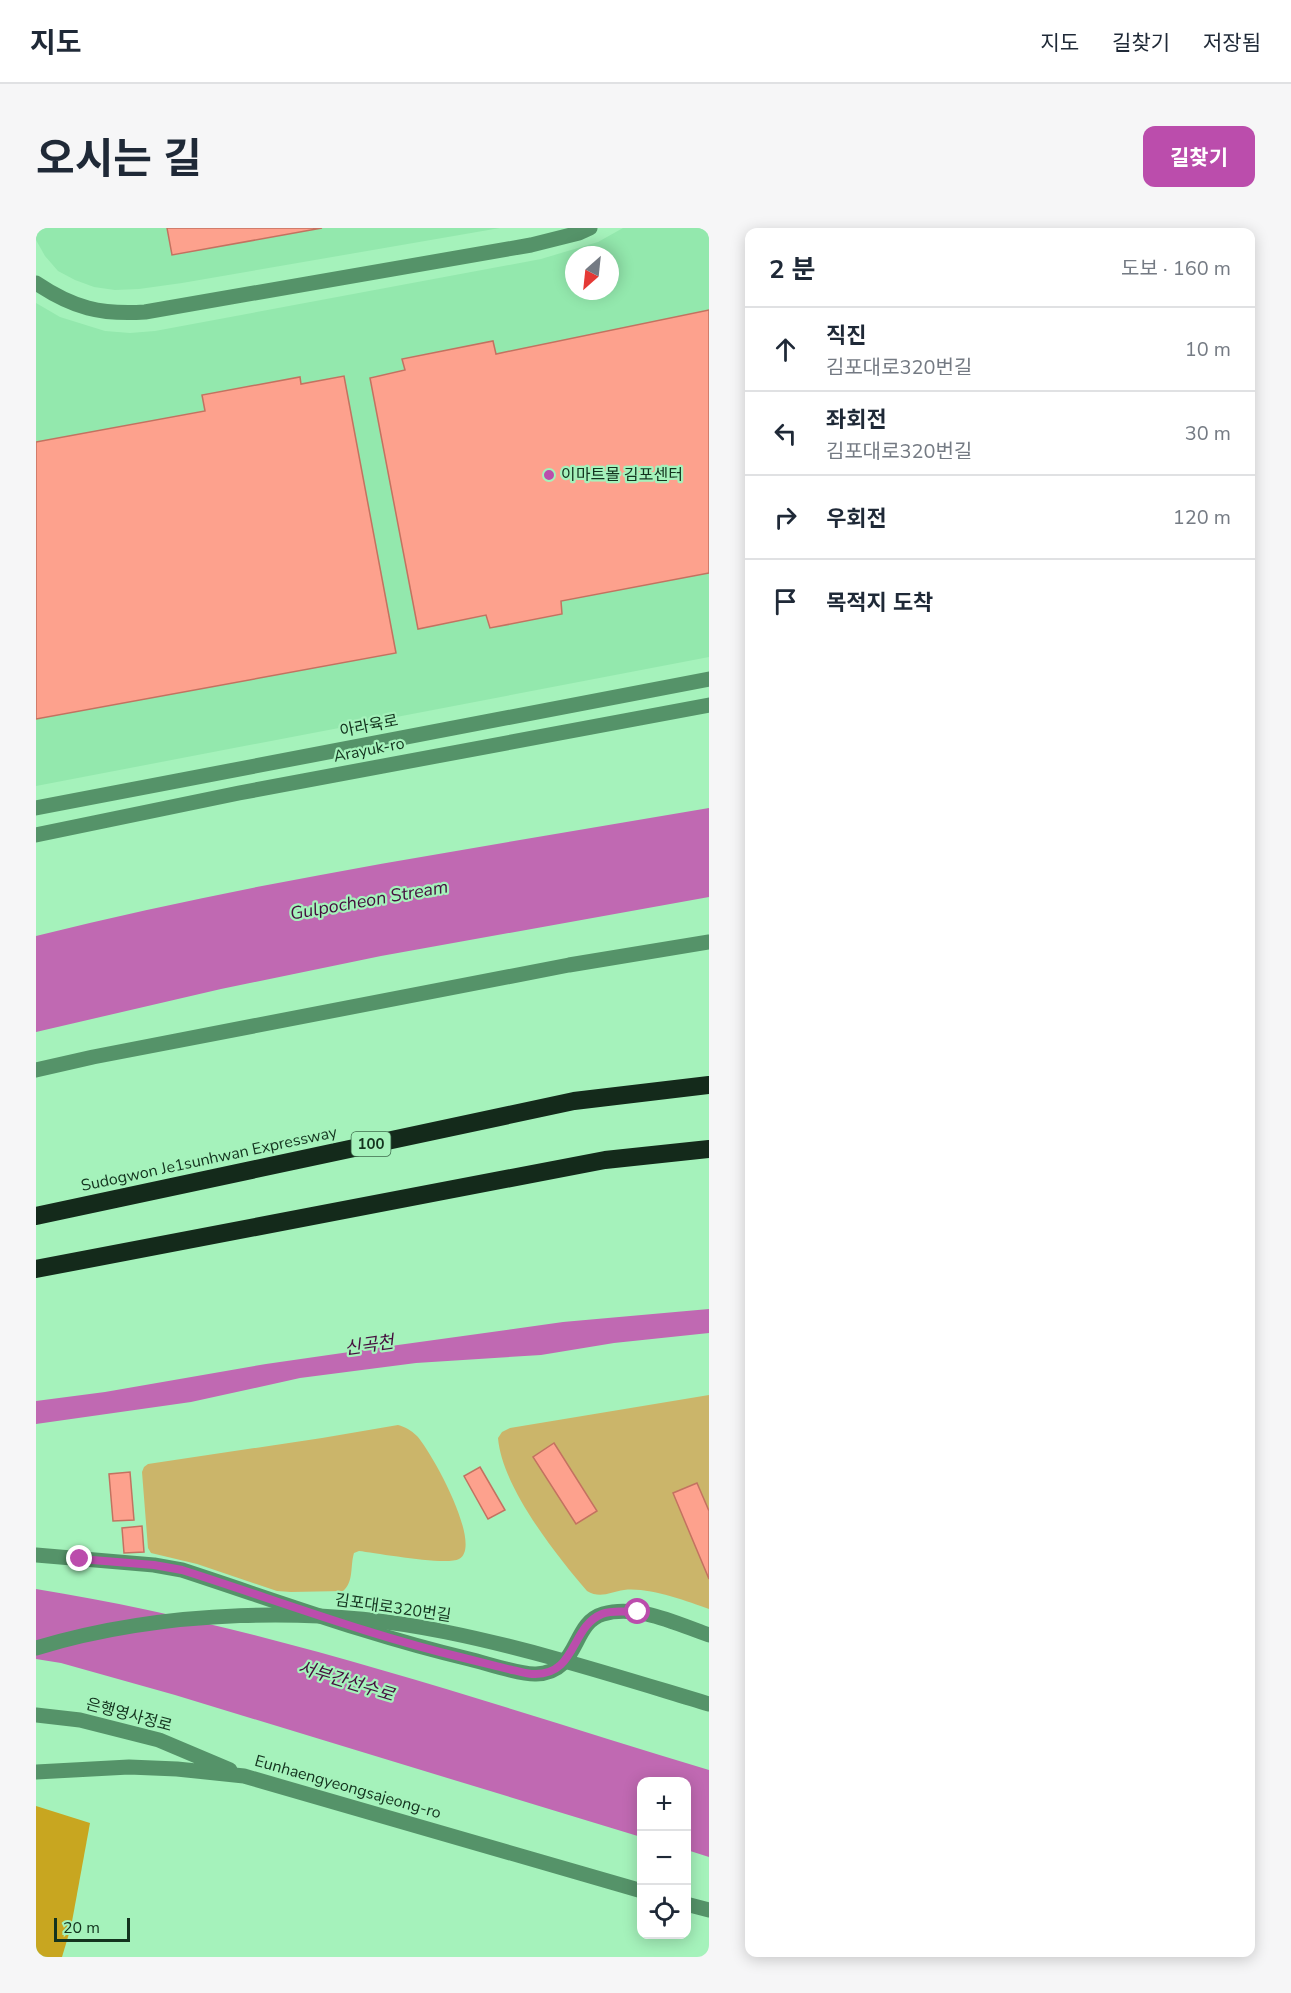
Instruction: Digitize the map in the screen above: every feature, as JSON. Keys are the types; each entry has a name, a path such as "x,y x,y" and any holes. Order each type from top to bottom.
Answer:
{"highway":[{"name":"Sudogwon Je1sunhwan Expressway","path":"36,1216 574,1101 709,1085"},
{"path":"36,1269 605,1160 709,1149"}],"street":[{"path":"36,283 73,304 97,311 122,314 145,312 531,245 590,228"},
{"name":"아라육로","path":"36,808 709,679"},
{"name":"Arayuk-ro","path":"36,835 239,793 709,705"},
{"path":"36,1071 93,1057 569,965 709,942"},
{"path":"36,1555 154,1565 182,1570 362,1630 440,1653 533,1675 552,1673 560,1667 587,1626 601,1614 620,1611 638,1612 709,1635"},
{"name":"김포대로320번길","path":"36,1648 118,1629 209,1618 333,1617 444,1631 532,1651 709,1704"},
{"name":"은행영사정로","path":"36,1715 80,1720 159,1740 244,1776"},
{"name":"Eunhaengyeongsajeong-ro","path":"36,1772 129,1767 244,1776 637,1890"},
{"path":"691,1905 709,1910"}],"shaded area":[{"path":"36,228 500,228 182,283 115,290 94,287 58,271 45,256 36,240"},
{"path":"623,228 709,228 709,657 36,786 36,303 60,317 105,331 130,333 155,331 541,259 565,252 565,300 619,300 619,246 585,246 598,242"},
{"path":"709,1395 709,1609 667,1595 645,1591 624,1590 601,1595 587,1591 532,1519 509,1478 498,1438 502,1432 510,1428"},
{"path":"398,1425 412,1432 424,1445 453,1498 465,1536 465,1551 459,1559 426,1560 359,1551 354,1553 349,1583 343,1591 291,1592 277,1591 197,1564 151,1553 148,1548 142,1472 148,1464"},
{"path":"36,1806 90,1823 71,1927 62,1957 36,1957"}],"water":[{"name":"Gulpocheon Stream","path":"709,808 709,897 381,956 221,989 36,1032 36,936 287,881"},
{"path":"709,1309 709,1333 614,1343 541,1355 416,1363 300,1378 191,1402 36,1424 36,1401 105,1392 266,1364 563,1322"},
{"name":"서부간선수로","path":"36,1589 207,1623 376,1668 709,1770 709,1857 691,1851 691,1777 637,1777 637,1836 175,1695 61,1663 36,1659"}],"building":[{"path":"167,228 322,228 172,255"},
{"name":"이마트몰 김포센터","path":"709,310 709,573 561,601 562,614 490,628 486,615 418,629 370,378 405,370 402,359 493,341 496,354"},
{"path":"344,376 396,653 36,719 36,442 205,411 202,395 300,377 301,384"},
{"path":"554,1443 597,1511 576,1524 533,1457"},
{"path":"480,1467 505,1510 488,1519 464,1476"},
{"path":"130,1472 134,1520 113,1521 109,1474"},
{"path":"697,1483 709,1511 709,1579 673,1493"},
{"path":"142,1526 144,1552 124,1553 122,1528"}],"place":[{"name":"이마트몰 김포센터","path":"549,475"}],"route":[{"path":"80,1559 154,1565 182,1570 362,1630 440,1653 533,1675 552,1673 560,1667 587,1626 601,1614 620,1611 638,1612"}],"water label":[{"name":"신곡천","path":"369,1345"}]}
